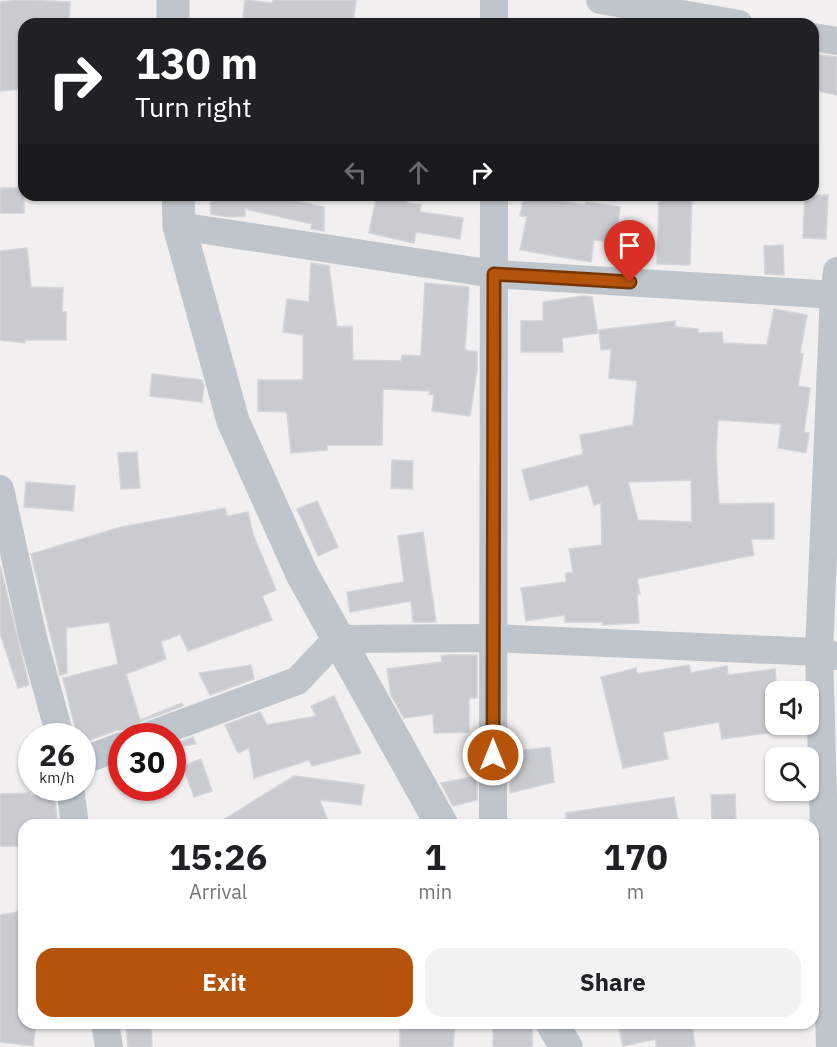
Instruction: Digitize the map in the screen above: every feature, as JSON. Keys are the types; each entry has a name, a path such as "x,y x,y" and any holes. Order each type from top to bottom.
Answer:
{"street":[{"path":"173,0 173,18"},
{"path":"494,0 494,18"},
{"path":"600,0 699,8 724,18"},
{"path":"819,38 837,41"},
{"path":"493,819 494,201"},
{"path":"439,819 302,574 233,421 179,210 494,274 836,287 825,900 831,1047"},
{"path":"0,489 33,638 56,723"},
{"path":"183,723 297,681 337,639 492,638 828,654"},
{"path":"72,801 74,819"},
{"path":"106,1029 109,1047"},
{"path":"556,1029 566,1047"}],"building":[{"path":"21,0 70,2 69,18 18,18 18,90 0,91 0,2"},
{"path":"245,0 273,3 273,0 356,0 354,18 243,18"},
{"path":"819,55 837,57 837,95 819,91"},
{"path":"0,188 18,188 18,201 24,201 24,213 0,213"},
{"path":"819,195 828,195 826,239 803,238 805,201 819,201"},
{"path":"210,201 296,201 324,207 324,231 311,229 312,224 245,209 245,216 229,217 211,214"},
{"path":"376,201 408,201 407,203 421,205 420,212 463,218 460,239 416,232 414,243 369,233"},
{"path":"523,201 561,201 586,205 586,202 620,207 615,243 594,240 591,262 520,250 527,217 520,216"},
{"path":"659,201 692,201 690,265 657,264"},
{"path":"783,245 784,275 765,274 764,246"},
{"path":"27,248 31,287 63,288 62,312 66,312 66,340 25,340 25,343 0,340 0,251"},
{"path":"311,263 329,266 337,327 352,326 353,360 401,361 402,355 421,356 425,283 469,287 465,350 477,352 477,369 470,416 432,411 434,395 429,394 430,391 383,389 382,445 327,445 327,450 291,453 287,412 258,411 258,380 303,380 303,335 283,332 287,299 309,302"},
{"path":"583,296 592,297 598,333 562,338 563,352 521,352 521,321 543,321 543,302"},
{"path":"774,309 807,315 800,353 803,354 798,386 810,388 804,432 809,433 806,453 778,448 781,424 718,420 716,453 719,504 774,503 774,539 751,539 754,555 637,579 640,594 637,594 639,623 603,625 603,622 565,622 565,615 526,621 521,588 566,582 566,573 573,573 569,549 602,545 601,503 594,505 588,485 530,500 522,470 583,454 580,435 633,425 637,381 609,378 611,349 601,350 599,330 675,321 675,327 698,329 698,333 722,332 723,343 767,345","holes":["691,480 692,522 638,520 628,482"]},
{"path":"152,374 202,380 204,386 202,402 150,396"},
{"path":"137,452 140,488 121,489 118,453"},
{"path":"392,460 413,461 412,489 391,488"},
{"path":"26,482 75,486 73,511 24,507"},
{"path":"317,501 338,547 318,556 297,509"},
{"path":"225,508 227,516 248,512 253,534 276,590 262,596 272,620 188,651 180,634 161,642 166,659 126,674 140,720 182,703 183,706 139,723 108,723 108,733 96,738 96,723 74,723 63,678 118,664 109,622 66,628 67,673 60,675 31,554 121,527"},
{"path":"423,532 436,622 413,622 411,601 350,612 347,592 404,582 398,536"},
{"path":"0,565 29,685 18,688 0,633"},
{"path":"477,655 477,698 469,698 469,732 434,733 433,714 404,718 391,695 387,669 442,662 441,656"},
{"path":"251,665 254,679 210,695 199,673"},
{"path":"689,665 691,673 727,666 728,675 775,669 776,681 765,681 765,733 722,739 719,722 663,732 668,759 623,768 601,677 636,668 637,674"},
{"path":"334,696 361,753 312,766 309,760 254,778 249,748 238,753 225,725 260,712 267,725 316,716 311,706"},
{"path":"193,737 196,744 186,746 186,740"},
{"path":"550,747 554,782 510,793 510,769 520,767 518,751"},
{"path":"201,759 212,791 194,797 186,774 186,765"},
{"path":"294,776 364,785 361,805 320,800 327,819 225,819"},
{"path":"477,776 477,800 453,806 441,783"},
{"path":"18,793 18,801 55,801 57,819 18,819 18,846 0,846 0,794"},
{"path":"735,794 736,819 712,819 711,795"},
{"path":"674,797 678,819 566,819 566,813"},
{"path":"18,912 18,1029 35,1029 33,1046 0,1042 0,915"},
{"path":"126,1029 151,1029 152,1047 128,1047"},
{"path":"400,1029 454,1029 453,1047 400,1047"},
{"path":"493,1029 532,1029 532,1047 493,1047"},
{"path":"619,1029 693,1029 695,1047 656,1047 656,1039 623,1046"}],"route":[{"path":"493,755 494,274 630,282"}]}
